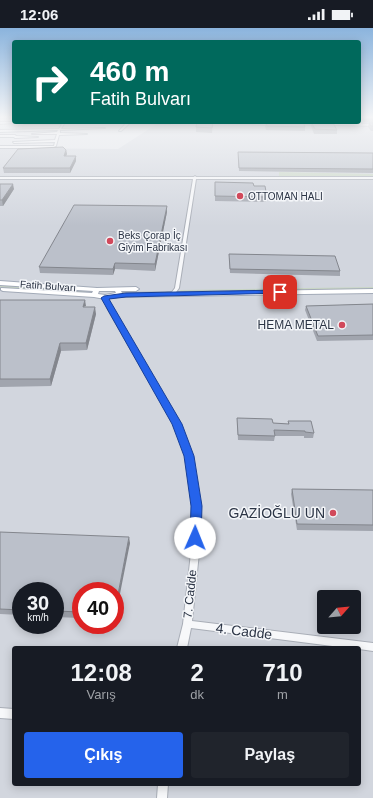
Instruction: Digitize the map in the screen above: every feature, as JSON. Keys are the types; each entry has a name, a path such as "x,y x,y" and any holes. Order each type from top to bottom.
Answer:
{"main road":[{"name":"Fatih Bulvarı","path":"0,283 95,292 105,297 117,292 178,288 373,286"},
{"name":"Fatih Bulvarı","path":"0,289 155,294 373,291"}],"street":[{"path":"155,294 173,293 178,288 195,177"},
{"path":"0,178 373,178"},
{"name":"7. Cadde","path":"105,297 109,308 177,424 189,456 196,506 195,554 187,624 182,646"},
{"name":"4. Cadde","path":"187,624 373,647"},
{"path":"0,713 12,714"},
{"path":"162,798 163,786"}],"shaded area":[{"path":"0,154 373,154 373,798 0,798"}],"green space":[{"path":"279,172 373,174 373,177 279,176"},
{"path":"0,285 86,291 88,293 0,288"},
{"path":"373,287 373,290 177,292 181,290"}],"building":[{"path":"14,154 65,154 64,156 76,156 70,168 3,168"},
{"path":"238,154 373,154 373,169 239,168"},
{"name":"OTTOMAN HALI","path":"215,182 253,183 254,186 265,186 267,197 215,196"},
{"path":"0,184 13,184 2,200 0,200"},
{"name":"Beks Çorap İç Giyim Fabrikası","path":"74,205 167,206 155,264 115,263 113,269 39,267"},
{"path":"229,254 335,256 340,271 230,269"},
{"path":"0,300 85,300 83,307 95,307 86,343 60,343 50,379 0,379"},
{"name":"HEMA METAL","path":"373,304 373,335 318,336 306,306"},
{"path":"237,418 272,419 273,423 289,424 288,421 311,421 314,433 305,431 274,430 275,436 238,435"},
{"name":"GAZİOĞLU UN","path":"292,489 373,490 373,525 297,524"},
{"path":"0,532 129,537 120,582 72,582 72,612 64,611 64,582 12,582 12,610 0,609"}],"place":[{"name":"OTTOMAN HALI","path":"240,196"},
{"name":"Beks Çorap İç Giyim Fabrikası","path":"110,241"},
{"name":"HEMA METAL","path":"342,325"},
{"name":"GAZİOĞLU UN","path":"333,513"}],"route":[{"path":"195,538 196,506 189,456 177,424 104,298 117,295 280,292"}]}
